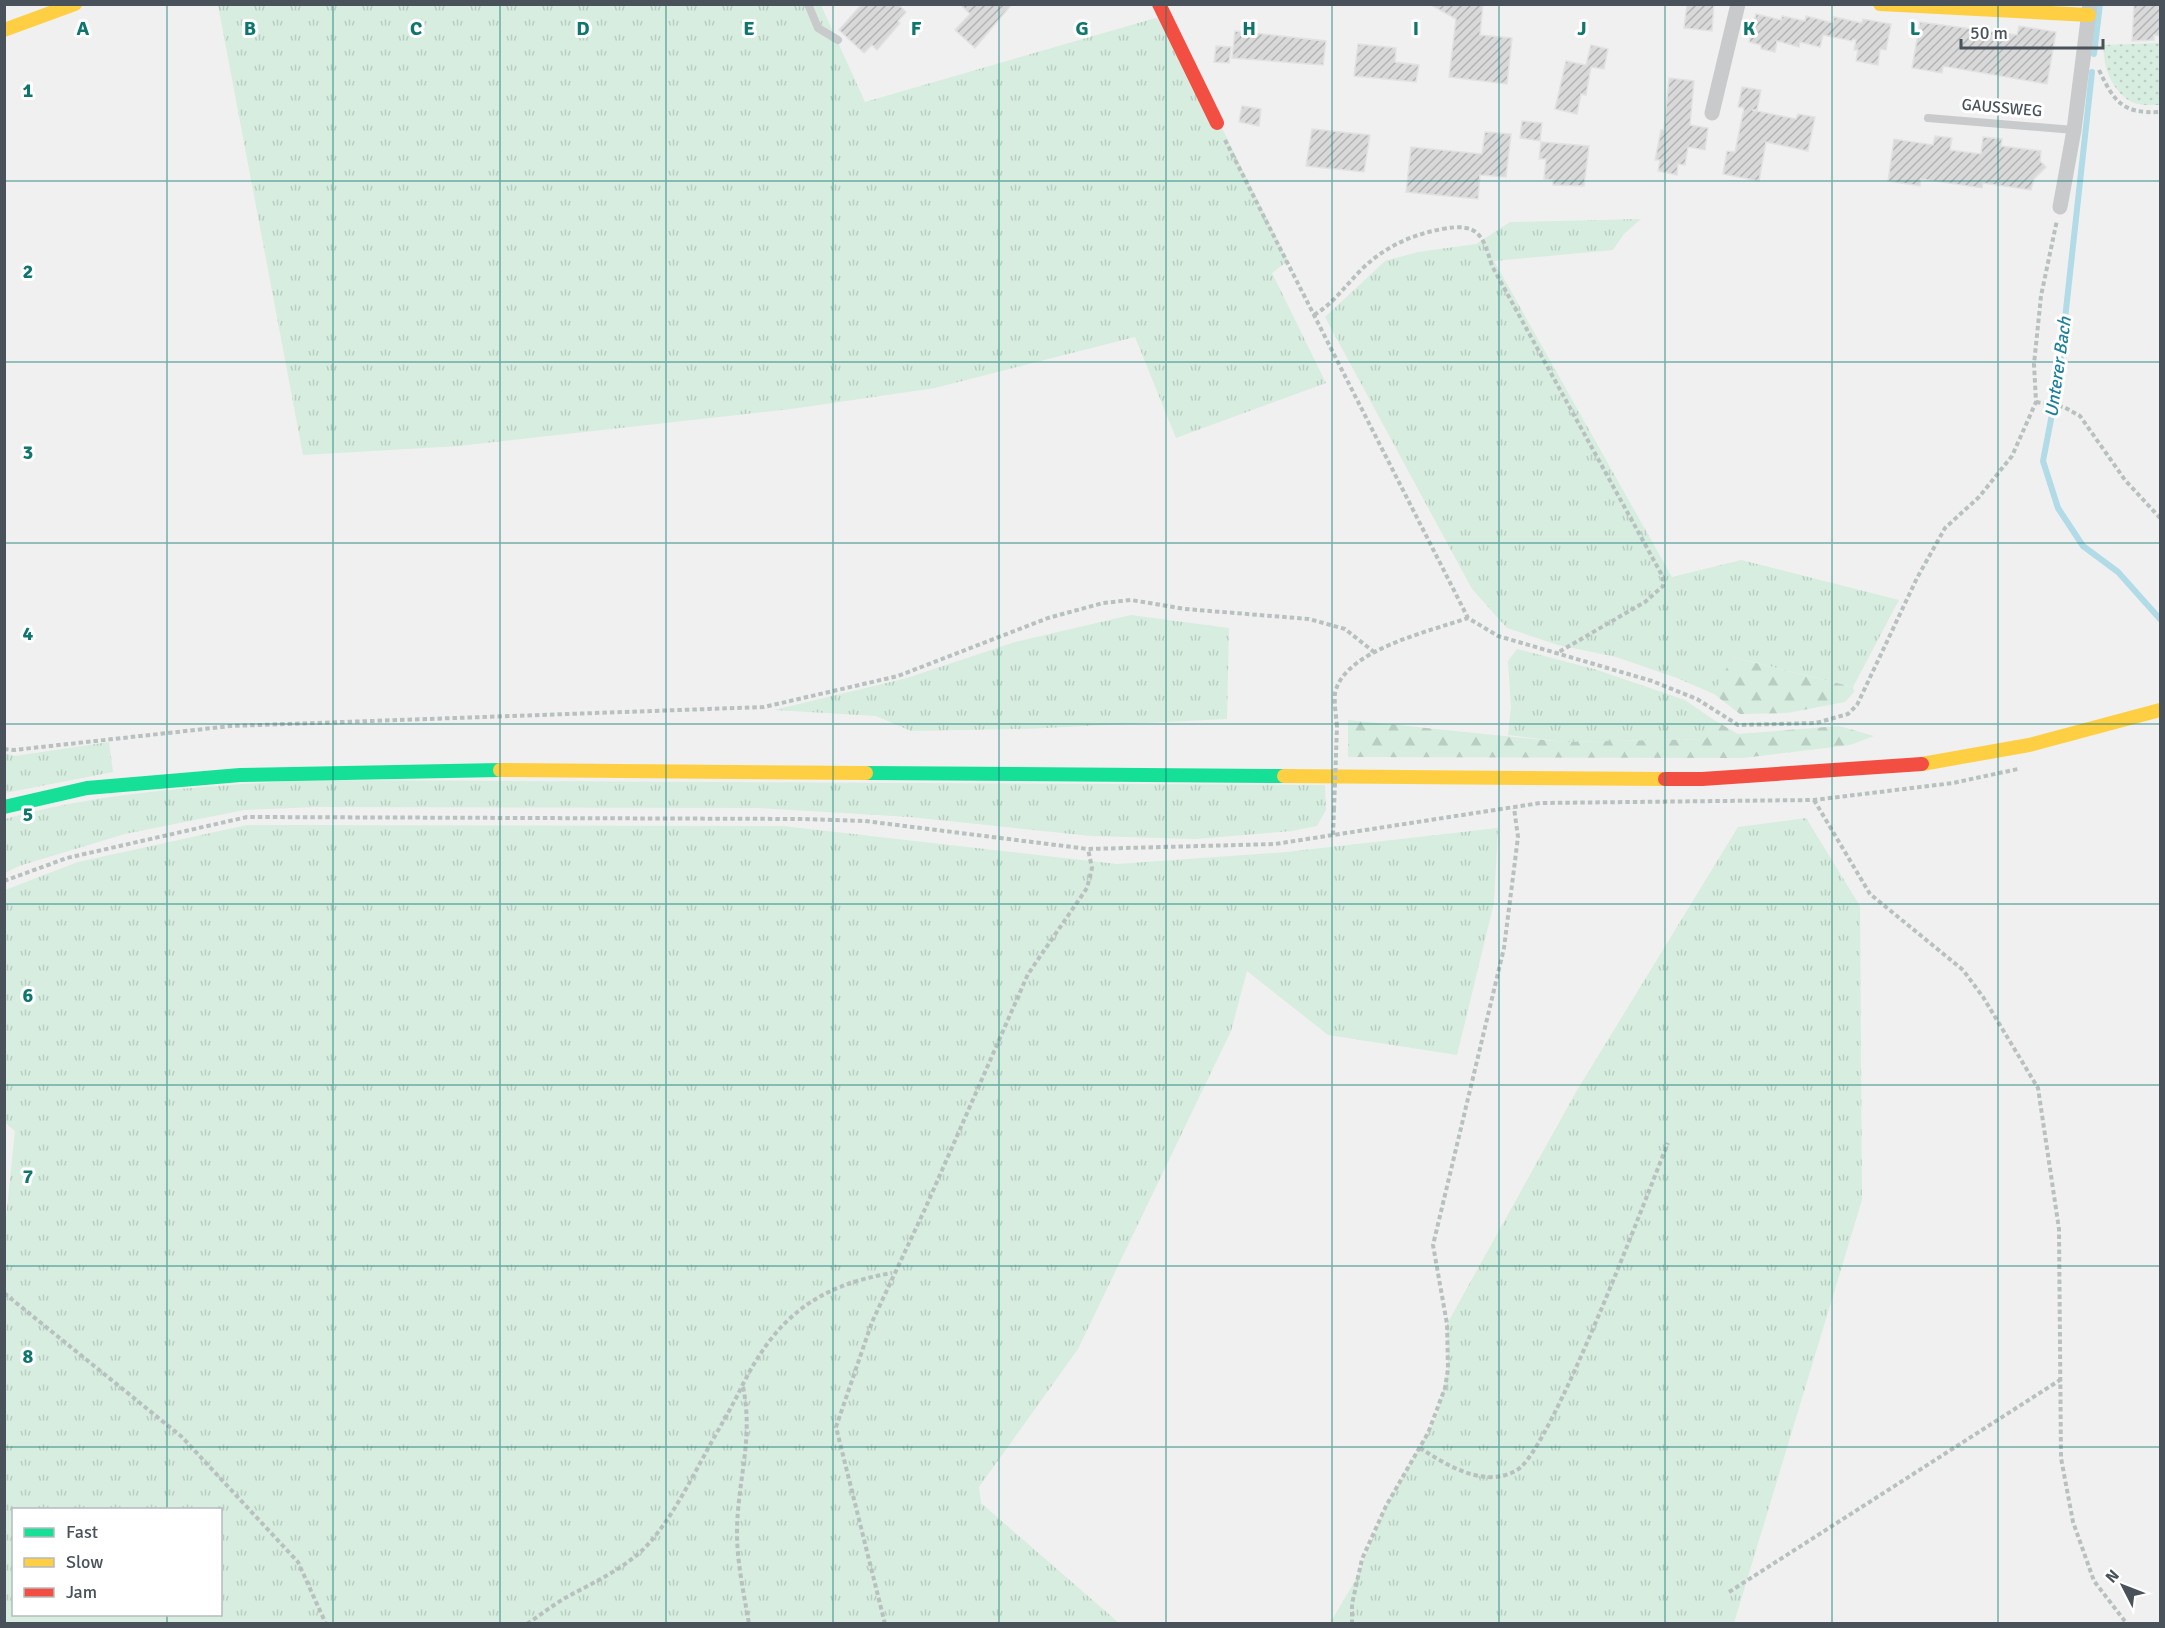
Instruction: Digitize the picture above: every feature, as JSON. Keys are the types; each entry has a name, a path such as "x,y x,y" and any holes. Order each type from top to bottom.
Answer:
{"main road":[{"path":"4,30 75,4"},
{"path":"1159,4 1217,123"},
{"path":"1880,4 2089,10"},
{"path":"4,807 87,788 240,775 480,770 1702,779 1920,764 2029,745 2160,710"}],"street":[{"path":"1712,113 1738,4"},
{"path":"2060,207 2074,130 2089,10"}],"lane":[{"path":"808,4 818,28 838,40"},
{"name":"GAUSSWEG","path":"1928,118 2074,130"}],"path":[{"path":"2084,50 2119,104 2133,111 2160,112"},
{"path":"1217,123 1468,618 1498,636 1652,681 1697,699 1738,725 1816,723 1848,714 1857,705 1917,578 1946,528 1979,497 2012,456 2036,402 2034,364 2041,296 2060,207"},
{"path":"1314,315 1329,306 1362,269 1386,249 1419,233 1452,227 1471,228 1486,242 1492,266 1663,577 1663,586 1645,602 1557,653"},
{"path":"2036,402 2064,407 2080,416 2125,480 2160,518"},
{"path":"4,749 24,749 231,726 764,707 898,676 1048,618 1103,603 1131,600 1185,609 1309,619 1345,629 1374,652"},
{"path":"4,880 67,858 247,817 805,819 876,823 1088,849 1275,844 1333,835 1335,693 1350,668 1374,652 1468,618"},
{"path":"1814,800 1870,894 1962,970 1983,997 2038,1088 2059,1228 2061,1458 2073,1522 2094,1581 2127,1623"},
{"path":"1352,1623 1352,1604 1362,1559 1386,1506 1437,1416 1448,1369 1447,1324 1433,1245 1504,948 1518,837 1514,808"},
{"path":"885,1623 836,1427 872,1322 925,1209 1028,974 1087,888 1092,868 1088,849"},
{"path":"1420,1448 1465,1472 1484,1478 1503,1476 1519,1470 1533,1453 1569,1384 1668,1143"},
{"path":"527,1623 622,1566 650,1542 676,1506 763,1346 787,1319 812,1301 838,1289 870,1277 893,1273"},
{"path":"4,1293 182,1437 298,1562 326,1623"},
{"path":"1729,1592 2060,1379"},
{"path":"742,1386 748,1412 747,1453 737,1532 749,1623"}],"green space":[{"path":"218,5 821,5 865,102 1166,15 1288,261 1272,273 1326,383 1176,438 1135,337 935,388 791,409 459,446 303,455"},
{"path":"2160,43 2160,105 2142,105 2132,102 2119,92 2110,77 2105,61 2104,45"},
{"path":"1641,219 1624,234 1613,250 1494,261 1672,577 1741,560 1899,600 1853,687 1733,657 1714,694 1677,678 1616,657 1558,645 1507,628 1472,589 1325,317 1385,261 1418,252 1476,244 1510,222"},
{"path":"1131,615 1229,628 1227,719 1025,729 911,731 876,716 774,710 907,678 1015,642"},
{"path":"1517,649 1594,669 1685,700 1714,720 1706,739 1564,742 1508,735 1511,707 1508,661"},
{"path":"1732,657 1853,687 1854,692 1845,702 1787,713 1740,714 1714,694"},
{"path":"1348,720 1564,742 1706,739 1714,720 1738,734 1839,726 1874,736 1850,745 1743,758 1348,757"},
{"path":"109,742 113,772 5,793 5,753 15,756"},
{"path":"306,780 1325,785 1326,810 1317,826 1292,831 1195,839 1091,836 910,817 759,808 316,807 244,810 125,834 19,866 5,873 5,819 117,796"},
{"path":"1806,818 1860,906 1862,1200 1734,1623 1330,1623 1355,1581 1386,1506 1437,1416 1448,1369 1447,1324 1576,1092 1738,827"},
{"path":"247,825 783,826 1117,864 1286,852 1498,828 1494,903 1457,1055 1328,1035 1247,971 1231,1031 1078,1349 979,1487 981,1503 1119,1623 5,1623 4,1237 15,1131 4,1122 5,890 78,862"}],"building":[{"path":"862,4 898,4 906,12 898,21 900,23 877,50 872,45 864,53 839,30"},
{"path":"960,4 1012,4 975,48 955,30 970,14"},
{"path":"1429,4 1483,4 1480,35 1512,38 1507,84 1449,77 1456,19"},
{"path":"1687,4 1714,4 1712,31 1684,28"},
{"path":"2134,4 2160,4 2160,36 2154,35 2154,40 2132,41"},
{"path":"1756,14 1781,20 1782,16 1805,21 1806,16 1833,23 1834,17 1862,23 1863,19 1891,24 1886,50 1880,49 1878,65 1856,61 1858,50 1854,50 1856,40 1853,39 1852,41 1823,35 1820,47 1800,42 1799,47 1777,41 1775,52 1761,49 1761,45 1749,42"},
{"path":"1920,22 2017,35 2019,26 2056,32 2047,84 1943,66 1942,73 1912,68"},
{"path":"1235,31 1326,41 1323,65 1232,58"},
{"path":"1358,44 1396,48 1395,62 1419,65 1416,82 1354,76"},
{"path":"1591,45 1608,49 1604,69 1591,67 1586,95 1581,94 1577,114 1555,109 1566,61 1586,65"},
{"path":"1216,46 1231,47 1229,63 1214,62"},
{"path":"1669,78 1694,81 1690,125 1708,128 1705,150 1688,147 1685,165 1678,164 1677,175 1658,171 1660,160 1655,160 1661,130 1664,130"},
{"path":"1742,87 1761,90 1757,110 1752,110 1796,119 1798,114 1815,117 1808,151 1766,142 1759,181 1723,174 1727,151 1735,152 1744,108 1738,107"},
{"path":"1242,106 1261,109 1259,126 1239,122"},
{"path":"1522,121 1542,123 1540,141 1520,138"},
{"path":"1312,129 1370,135 1364,172 1306,166"},
{"path":"1485,132 1511,134 1506,177 1480,175 1478,199 1406,192 1411,147 1482,154"},
{"path":"1935,136 1952,138 1950,150 1981,154 1983,137 2002,139 2001,146 2041,151 2040,161 2046,167 2034,179 2031,190 1983,183 1982,188 1921,179 1920,186 1888,181 1894,139 1933,145"},
{"path":"1541,142 1589,146 1584,186 1553,185 1553,180 1544,179 1546,159 1539,159"}],"waterway":[{"name":"Unterer Bach","path":"2094,54 2100,4"},
{"name":"Unterer Bach","path":"2092,72 2058,383 2043,461 2058,508 2083,546 2118,572 2160,619"}],"traffic: fast":[{"path":"4,807 87,788 240,775 500,770"},
{"path":"866,773 1284,776"}],"traffic: slow":[{"path":"4,30 75,4"},
{"path":"1880,4 2089,15"},
{"path":"1922,764 2029,745 2160,710"},
{"path":"500,770 866,773"},
{"path":"1284,776 1665,779"}],"traffic: jam":[{"path":"1159,4 1217,123"},
{"path":"1665,779 1702,779 1922,764"}]}
